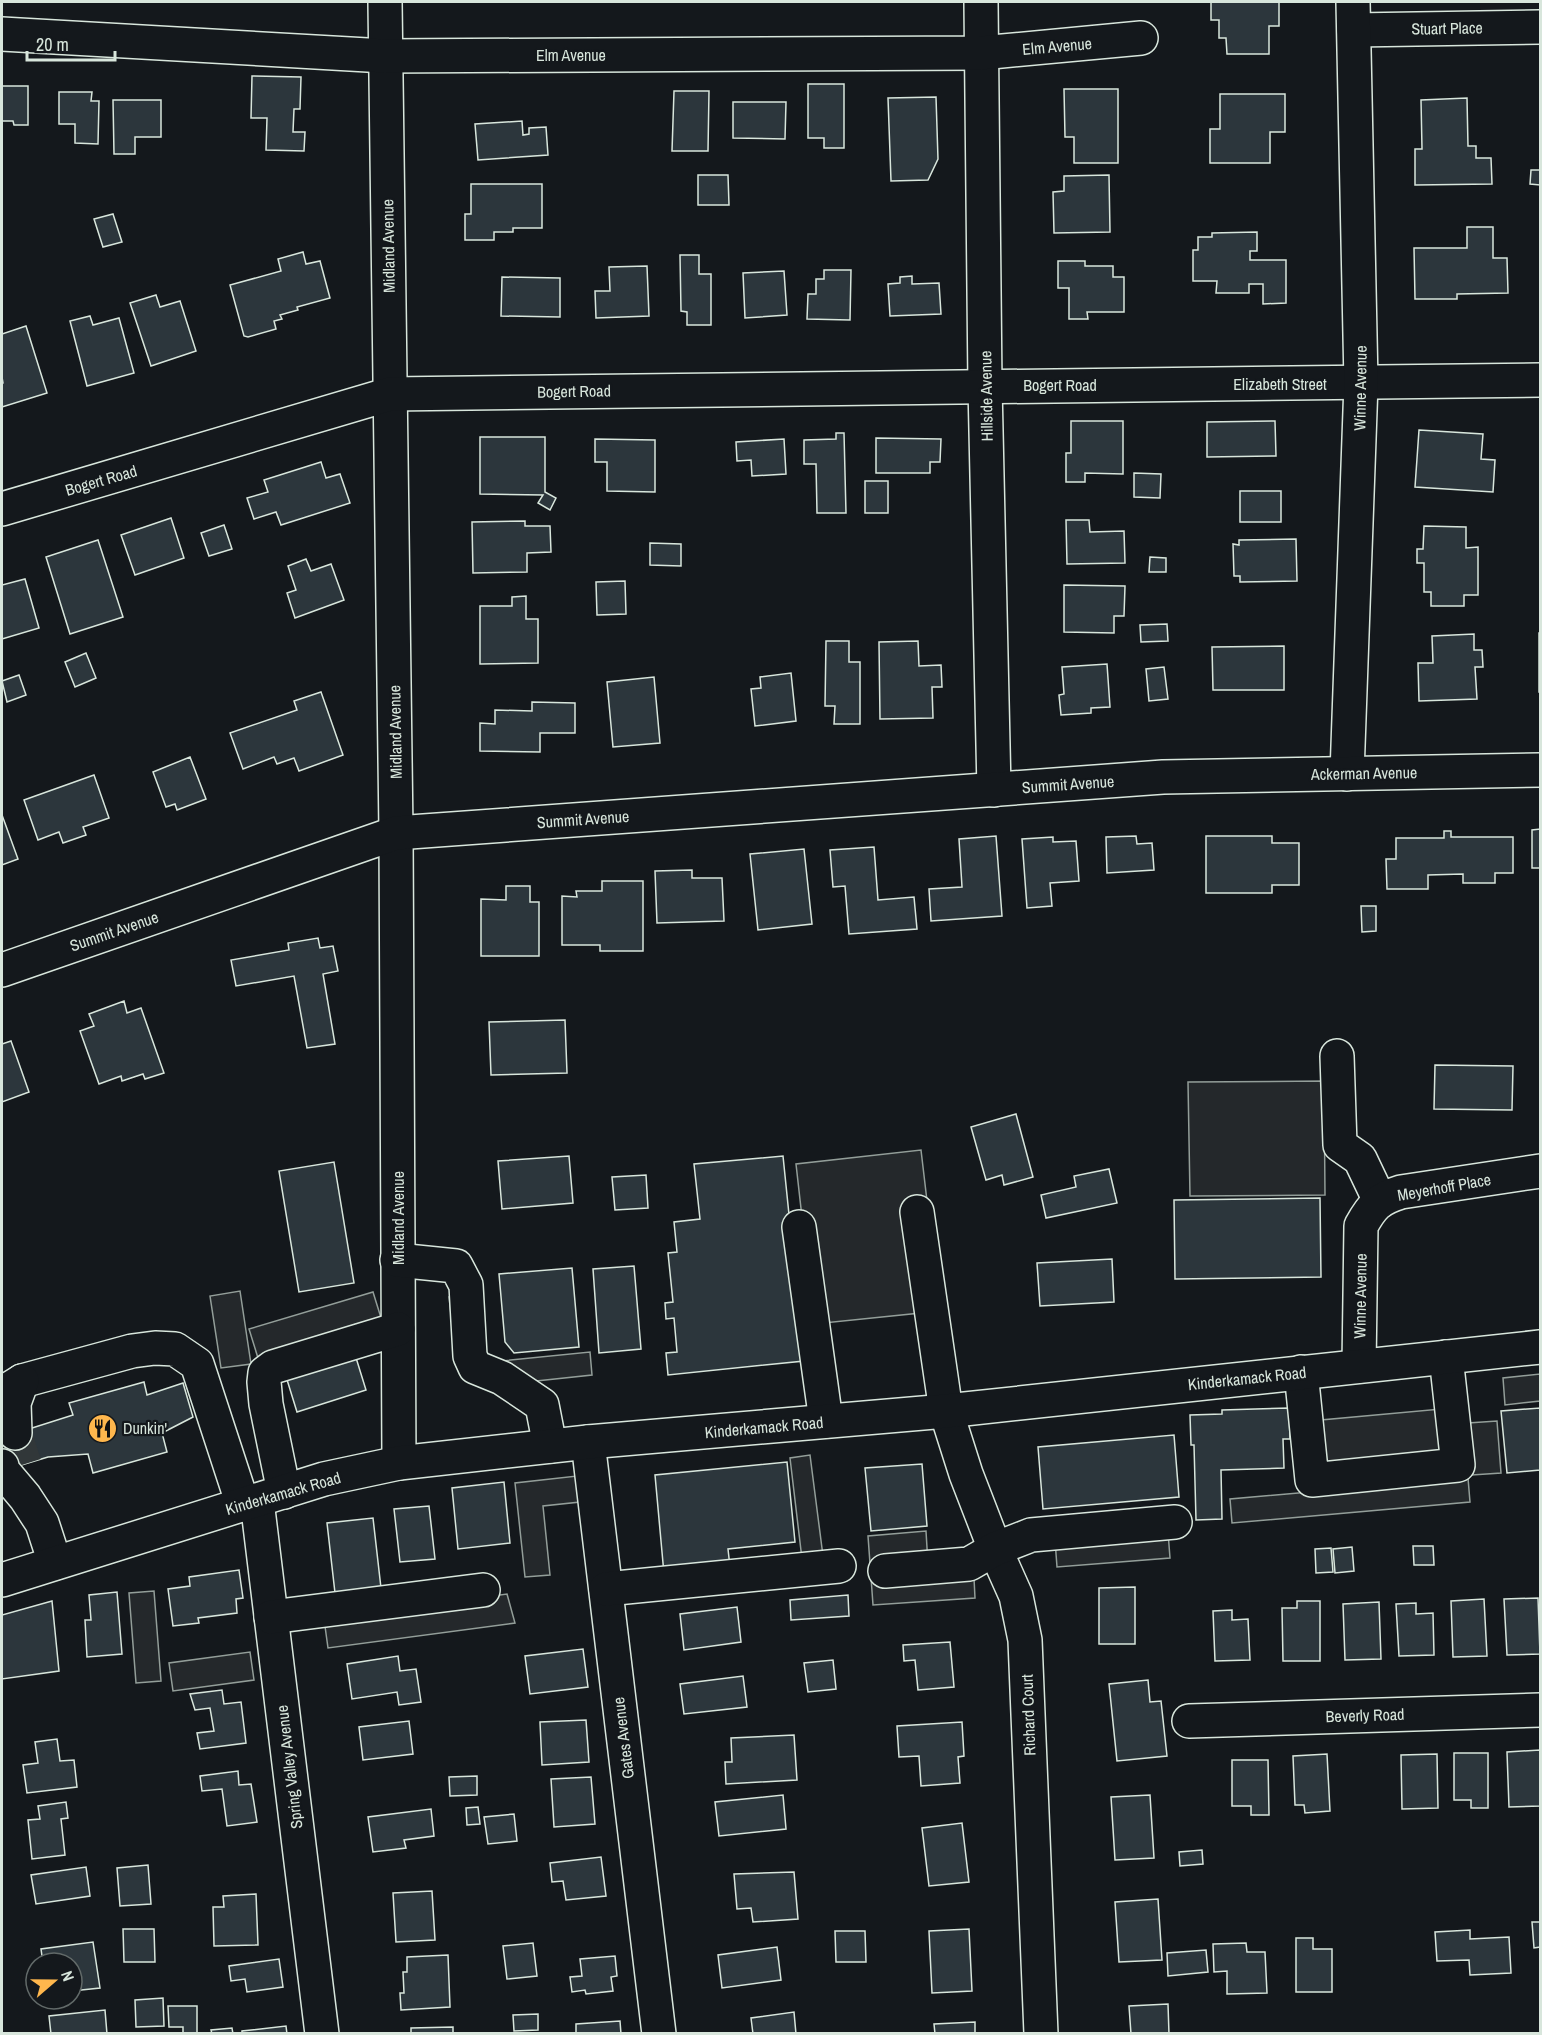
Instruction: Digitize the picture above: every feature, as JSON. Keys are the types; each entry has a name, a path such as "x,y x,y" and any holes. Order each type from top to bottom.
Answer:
{"street":[{"name":"Midland Avenue","path":"385,2 396,832 399,1463"},
{"name":"Hillside Avenue","path":"981,2 985,386 994,790"},
{"name":"Stuart Place","path":"1354,16 1540,27"},
{"name":"Winne Avenue","path":"1347,774 1361,383 1354,16"},
{"name":"Elm Avenue","path":"2,34 385,56 981,53 1141,38"},
{"name":"Elizabeth Street","path":"1164,384 1540,380"},
{"name":"Bogert Road","path":"2,509 390,394 1164,384"},
{"name":"Ackerman Avenue","path":"1187,777 1540,770"},
{"name":"Summit Avenue","path":"2,970 396,832 1187,777"},
{"path":"1337,1056 1340,1145 1360,1159 1370,1214"},
{"name":"Meyerhoff Place","path":"1370,1214 1384,1198 1401,1192 1540,1171"},
{"name":"Richard Court","path":"917,1212 946,1411 966,1474 995,1549 1017,1596 1025,1640 1041,2034"},
{"name":"Winne Avenue","path":"1359,1366 1370,1214"},
{"path":"799,1227 826,1421"},
{"path":"397,1260 456,1266 466,1285 470,1356 476,1367 502,1378 542,1405 550,1446"},
{"path":"261,1499 266,1404 265,1373 273,1367 398,1329"},
{"name":"Kinderkamack Road","path":"2,1580 324,1479 399,1463 588,1442 946,1411 1540,1347"},
{"path":"15,1433 12,1391 132,1351 155,1348 174,1349 198,1364 261,1499"},
{"path":"1301,1372 1311,1480 1458,1465 1446,1357"},
{"name":"Gates Avenue","path":"588,1442 659,2034"},
{"path":"13,1465 3,1471 25,1497 42,1524 55,1563"},
{"name":"Spring Valley Avenue","path":"261,1499 271,1617 322,2034"},
{"path":"885,1571 969,1564 995,1549 1031,1535 1175,1522"},
{"path":"606,1589 839,1566"},
{"path":"271,1617 483,1590"},
{"name":"Beverly Road","path":"1189,1721 1540,1710"}],"shaded area":[{"path":"1324,1081 1325,1195 1190,1196 1188,1082"},
{"path":"921,1150 940,1311 814,1324 796,1164"},
{"path":"240,1291 251,1364 221,1368 210,1296"},
{"path":"373,1292 382,1321 258,1358 249,1329"},
{"path":"475,1294 482,1363 590,1352 592,1375 479,1387 457,1367 449,1297"},
{"path":"1540,1374 1540,1401 1505,1405 1503,1378"},
{"path":"1441,1409 1445,1453 1325,1464 1321,1420"},
{"path":"1497,1421 1501,1473 1472,1475 1468,1423"},
{"path":"810,1455 823,1556 802,1559 790,1458"},
{"path":"577,1476 580,1502 543,1506 550,1575 525,1577 515,1483"},
{"path":"1468,1478 1470,1502 1232,1523 1230,1499"},
{"path":"926,1531 929,1581 974,1578 975,1598 873,1605 868,1536"},
{"path":"1168,1532 1170,1558 1057,1567 1055,1540"},
{"path":"154,1591 161,1681 136,1683 129,1593"},
{"path":"507,1594 515,1623 328,1648 324,1619"},
{"path":"250,1652 254,1680 173,1691 169,1663"}],"building":[{"path":"1211,2 1279,2 1279,26 1269,26 1269,54 1227,54 1226,38 1219,38 1219,20 1211,20"},
{"path":"252,76 301,77 300,109 294,109 293,132 305,132 304,151 266,150 267,118 251,118"},
{"path":"808,84 844,84 844,148 824,148 824,138 808,138"},
{"path":"2,86 28,86 28,125 14,125 13,121 2,121"},
{"path":"1064,89 1118,89 1118,163 1074,163 1074,137 1065,137"},
{"path":"674,91 709,91 708,151 672,151"},
{"path":"59,92 92,92 91,101 99,101 98,144 75,143 75,124 59,124"},
{"path":"1220,94 1285,94 1285,132 1270,132 1270,163 1210,163 1210,129 1220,129"},
{"path":"936,97 938,159 928,180 891,181 888,98"},
{"path":"1467,98 1468,146 1476,146 1476,158 1491,158 1492,184 1415,185 1415,149 1422,149 1421,100"},
{"path":"113,100 161,100 161,137 135,137 135,154 114,154"},
{"path":"733,102 786,102 785,139 733,138"},
{"path":"522,121 523,135 529,134 529,128 546,127 548,155 478,160 475,124"},
{"path":"1531,170 1540,170 1540,185 1530,184"},
{"path":"698,175 728,175 729,205 698,205"},
{"path":"1109,175 1110,232 1054,233 1053,192 1064,191 1064,176"},
{"path":"471,184 542,184 542,228 513,228 513,232 494,232 494,240 465,240 465,214 471,214"},
{"path":"113,214 122,242 103,247 94,219"},
{"path":"1467,227 1493,227 1493,258 1507,258 1508,293 1457,294 1457,299 1415,299 1414,248 1467,248"},
{"path":"1257,232 1257,251 1250,251 1250,260 1286,260 1286,303 1263,304 1263,284 1249,284 1249,293 1216,293 1217,281 1193,281 1193,250 1198,250 1198,237 1212,237 1212,233"},
{"path":"303,252 306,264 320,261 330,298 297,307 298,310 280,315 282,319 274,321 276,329 248,337 244,336 230,285 281,271 278,259"},
{"path":"680,255 699,255 699,274 711,274 711,325 687,325 687,312 681,311"},
{"path":"1058,261 1085,261 1085,266 1113,266 1113,277 1124,277 1124,312 1087,312 1088,319 1069,319 1069,288 1058,288"},
{"path":"647,266 649,316 596,318 595,291 610,291 609,267"},
{"path":"824,270 851,270 850,320 807,319 808,294 816,294 816,279 824,279"},
{"path":"784,271 787,315 745,318 743,273"},
{"path":"912,276 912,284 939,283 941,314 890,316 888,284 900,283 900,277"},
{"path":"502,277 560,278 560,317 501,316"},
{"path":"156,295 160,307 180,301 196,351 151,366 130,303"},
{"path":"90,316 93,325 119,318 134,373 87,386 70,321"},
{"path":"26,326 47,393 2,407 2,334"},
{"path":"1071,421 1123,421 1123,474 1085,473 1085,482 1066,482 1066,453 1071,453"},
{"path":"1275,421 1276,456 1207,457 1207,422"},
{"path":"1419,430 1483,434 1481,459 1495,460 1493,492 1415,487"},
{"path":"836,433 844,433 846,513 817,513 816,464 804,464 804,440 836,439"},
{"path":"480,437 545,437 545,492 556,498 550,510 538,503 543,495 480,494"},
{"path":"876,438 941,439 940,462 930,462 930,473 876,473"},
{"path":"595,439 655,440 655,492 607,491 607,462 595,462"},
{"path":"784,439 786,474 752,476 751,460 737,461 736,442"},
{"path":"321,462 326,478 340,474 350,503 281,525 276,512 254,519 247,498 268,492 264,480"},
{"path":"1134,473 1161,474 1160,498 1134,497"},
{"path":"865,481 888,481 888,513 865,513"},
{"path":"1240,491 1281,491 1281,522 1240,522"},
{"path":"171,518 184,558 135,575 121,535"},
{"path":"1066,520 1089,520 1090,532 1124,531 1125,563 1067,564"},
{"path":"525,521 525,526 550,526 551,552 527,553 527,572 473,573 472,522"},
{"path":"224,525 232,549 209,556 201,533"},
{"path":"1424,526 1466,527 1466,548 1478,547 1478,595 1464,595 1464,606 1431,606 1431,592 1424,592 1424,563 1417,563 1417,549 1423,549"},
{"path":"1296,539 1297,581 1240,582 1240,576 1234,576 1233,544 1239,545 1239,540"},
{"path":"98,540 123,617 70,634 46,557"},
{"path":"650,543 681,544 681,566 650,565"},
{"path":"1150,557 1166,558 1166,572 1149,572"},
{"path":"306,559 311,571 331,564 344,600 295,618 287,593 296,590 288,566"},
{"path":"25,579 39,628 2,639 2,585"},
{"path":"625,581 626,614 597,615 596,582"},
{"path":"1064,585 1125,586 1124,616 1114,616 1114,633 1064,632"},
{"path":"526,596 526,619 538,619 538,663 480,664 480,606 512,606 512,597"},
{"path":"1167,624 1168,641 1141,642 1140,625"},
{"path":"1540,633 1540,692 1539,692"},
{"path":"1474,634 1474,650 1482,650 1483,667 1475,667 1477,699 1419,701 1418,663 1433,663 1432,636"},
{"path":"826,641 849,641 849,662 860,662 860,724 834,724 835,706 825,706"},
{"path":"918,641 919,666 941,665 942,687 932,687 933,718 880,719 879,642"},
{"path":"1284,646 1284,690 1213,690 1212,647"},
{"path":"86,653 96,678 75,687 65,662"},
{"path":"1107,664 1110,707 1091,708 1091,713 1061,715 1059,695 1064,694 1062,667"},
{"path":"1164,667 1168,699 1149,701 1146,669"},
{"path":"791,673 796,721 755,726 751,689 761,688 760,677"},
{"path":"19,675 26,695 7,702 2,681"},
{"path":"654,677 660,743 613,747 607,682"},
{"path":"321,692 343,755 299,771 294,758 277,764 274,757 243,769 230,733 297,710 294,701"},
{"path":"532,702 575,703 575,733 540,733 540,752 480,751 480,723 495,724 495,710 532,711"},
{"path":"190,757 206,799 177,810 175,804 166,807 153,772"},
{"path":"94,775 109,818 83,827 86,835 63,843 59,832 38,840 24,800"},
{"path":"2,815 18,859 2,865"},
{"path":"1540,829 1540,868 1532,868 1532,830"},
{"path":"1444,831 1451,831 1451,837 1513,837 1513,873 1495,873 1495,883 1463,883 1463,874 1428,875 1428,889 1387,889 1386,859 1396,859 1396,838 1444,838"},
{"path":"996,836 1002,916 931,921 929,889 962,887 959,839"},
{"path":"1136,836 1137,844 1152,843 1154,870 1107,873 1106,837"},
{"path":"1206,836 1272,836 1272,843 1299,843 1299,885 1272,885 1272,893 1206,893"},
{"path":"1053,837 1053,842 1076,841 1079,881 1050,883 1052,906 1027,908 1022,839"},
{"path":"874,847 878,900 914,897 917,929 849,934 845,886 833,887 830,850"},
{"path":"804,849 812,924 758,930 750,854"},
{"path":"692,870 692,878 722,878 724,921 657,923 655,871"},
{"path":"602,881 643,881 643,951 600,951 600,945 562,945 562,896 577,897 576,891 602,891"},
{"path":"506,886 530,886 530,902 539,902 539,956 481,956 481,899 506,900"},
{"path":"1361,906 1376,906 1376,931 1362,932"},
{"path":"318,938 320,948 333,946 338,971 323,974 335,1044 307,1048 294,976 236,986 231,960 289,950 288,943"},
{"path":"124,1001 127,1013 141,1008 164,1073 145,1079 143,1074 122,1081 121,1076 99,1084 80,1031 94,1026 89,1014"},
{"path":"565,1020 567,1073 491,1075 489,1022"},
{"path":"11,1041 29,1092 2,1102 2,1044"},
{"path":"1435,1065 1513,1066 1512,1110 1434,1109"},
{"path":"1016,1114 1033,1177 1004,1185 1002,1175 986,1180 971,1127"},
{"path":"569,1156 573,1203 502,1209 498,1161"},
{"path":"783,1156 804,1361 668,1375 666,1353 677,1352 674,1318 666,1319 665,1303 673,1302 668,1253 677,1252 674,1222 700,1219 694,1164"},
{"path":"334,1162 354,1283 299,1292 279,1171"},
{"path":"1109,1169 1117,1203 1046,1218 1041,1195 1076,1187 1074,1176"},
{"path":"646,1175 648,1208 615,1210 612,1177"},
{"path":"1320,1198 1321,1277 1175,1279 1174,1200"},
{"path":"1112,1259 1114,1302 1040,1306 1037,1263"},
{"path":"634,1266 641,1349 599,1353 593,1269"},
{"path":"572,1268 579,1347 514,1353 505,1342 499,1274"},
{"path":"353,1348 366,1390 297,1412 284,1370"},
{"path":"144,1382 147,1395 183,1383 193,1417 162,1433 167,1452 93,1473 88,1454 48,1457 18,1466 10,1435 73,1415 69,1403"},
{"path":"1289,1408 1290,1439 1283,1439 1284,1468 1221,1470 1222,1519 1196,1520 1194,1445 1191,1445 1190,1415 1222,1414 1222,1410"},
{"path":"1540,1408 1540,1470 1507,1473 1501,1411"},
{"path":"1174,1435 1179,1497 1043,1509 1038,1447"},
{"path":"787,1462 795,1542 728,1549 730,1567 664,1574 655,1475"},
{"path":"922,1464 927,1526 871,1531 865,1468"},
{"path":"504,1482 510,1543 458,1549 452,1488"},
{"path":"429,1506 435,1559 400,1562 394,1509"},
{"path":"373,1518 381,1588 335,1593 327,1523"},
{"path":"1413,1546 1433,1546 1434,1565 1414,1565"},
{"path":"1352,1547 1354,1571 1335,1573 1333,1549"},
{"path":"1331,1548 1333,1572 1316,1573 1315,1549"},
{"path":"239,1570 243,1598 236,1599 237,1613 198,1618 199,1623 173,1626 168,1589 190,1586 189,1577"},
{"path":"1135,1587 1135,1644 1099,1644 1099,1588"},
{"path":"117,1592 122,1654 87,1657 85,1620 91,1620 89,1595"},
{"path":"848,1595 849,1616 791,1620 790,1600"},
{"path":"1538,1598 1540,1654 1507,1655 1504,1599"},
{"path":"1484,1599 1487,1656 1453,1657 1451,1601"},
{"path":"52,1601 59,1671 2,1679 2,1615"},
{"path":"1297,1601 1320,1601 1320,1661 1283,1661 1282,1608 1297,1608"},
{"path":"1379,1602 1381,1659 1345,1660 1343,1604"},
{"path":"1416,1603 1416,1614 1433,1613 1434,1655 1399,1656 1396,1604"},
{"path":"737,1607 741,1642 684,1650 680,1614"},
{"path":"1232,1610 1232,1620 1248,1619 1250,1660 1215,1661 1213,1611"},
{"path":"950,1642 954,1687 918,1690 915,1660 904,1661 903,1645"},
{"path":"583,1649 588,1687 530,1694 525,1656"},
{"path":"398,1656 400,1671 416,1669 421,1702 399,1705 397,1692 352,1699 347,1664"},
{"path":"833,1660 836,1689 808,1692 804,1663"},
{"path":"743,1676 747,1707 684,1714 680,1684"},
{"path":"1148,1680 1150,1702 1161,1701 1167,1756 1117,1761 1109,1684"},
{"path":"222,1690 224,1704 241,1702 246,1743 200,1749 197,1733 214,1731 210,1708 195,1710 190,1694"},
{"path":"586,1720 589,1762 542,1765 540,1722"},
{"path":"409,1721 413,1754 363,1760 359,1727"},
{"path":"962,1722 964,1756 958,1757 960,1783 921,1786 919,1756 899,1757 897,1726"},
{"path":"794,1735 797,1780 726,1784 725,1762 732,1762 731,1738"},
{"path":"57,1739 60,1761 74,1760 77,1787 27,1793 23,1765 38,1763 35,1742"},
{"path":"1540,1750 1540,1806 1509,1807 1507,1752"},
{"path":"1454,1753 1488,1753 1488,1808 1471,1808 1471,1800 1454,1800"},
{"path":"1327,1754 1330,1811 1305,1813 1304,1805 1295,1805 1293,1756"},
{"path":"1437,1754 1438,1808 1402,1809 1401,1755"},
{"path":"1232,1760 1268,1760 1269,1815 1251,1815 1251,1806 1232,1806"},
{"path":"238,1771 239,1785 251,1784 257,1822 227,1826 222,1789 202,1791 200,1776"},
{"path":"477,1776 477,1795 450,1796 449,1777"},
{"path":"591,1777 595,1824 554,1827 551,1779"},
{"path":"783,1795 786,1829 719,1836 715,1802"},
{"path":"1150,1795 1154,1858 1115,1860 1111,1797"},
{"path":"66,1802 68,1818 61,1819 65,1855 32,1859 28,1820 40,1819 38,1806"},
{"path":"478,1807 480,1824 467,1825 466,1808"},
{"path":"431,1809 434,1836 404,1840 406,1848 373,1852 368,1817"},
{"path":"514,1814 517,1841 488,1844 484,1817"},
{"path":"962,1823 969,1882 929,1886 922,1828"},
{"path":"1202,1850 1203,1864 1180,1866 1179,1852"},
{"path":"601,1857 606,1896 566,1900 563,1881 552,1882 550,1863"},
{"path":"148,1865 151,1904 120,1906 117,1868"},
{"path":"86,1867 90,1896 36,1904 31,1875"},
{"path":"794,1872 798,1919 753,1922 751,1908 737,1909 734,1874"},
{"path":"432,1891 435,1940 396,1942 393,1893"},
{"path":"256,1894 258,1945 214,1946 213,1907 224,1907 223,1896"},
{"path":"1158,1899 1162,1960 1119,1962 1115,1902"},
{"path":"1532,1922 1540,1922 1540,1947 1534,1948"},
{"path":"123,1929 154,1929 155,1962 124,1962"},
{"path":"969,1929 972,1991 932,1993 929,1931"},
{"path":"1470,1930 1470,1939 1509,1937 1511,1973 1470,1975 1469,1960 1437,1961 1435,1932"},
{"path":"835,1931 865,1931 866,1962 836,1962"},
{"path":"1296,1938 1313,1938 1313,1949 1332,1949 1332,1992 1296,1992"},
{"path":"93,1942 100,1988 84,1990 84,1951 41,1951 41,1949"},
{"path":"533,1943 537,1976 507,1979 503,1946"},
{"path":"1246,1943 1247,1952 1265,1952 1267,1993 1227,1994 1227,1971 1214,1972 1213,1944"},
{"path":"777,1947 781,1980 722,1988 718,1955"},
{"path":"1206,1950 1208,1972 1168,1976 1167,1953"},
{"path":"448,1955 450,2007 401,2010 400,1993 404,1993 403,1972 407,1972 407,1957"},
{"path":"615,1956 617,1976 611,1977 613,1991 586,1994 585,1990 572,1992 570,1977 582,1976 580,1959"},
{"path":"279,1959 283,1987 247,1992 245,1979 231,1981 229,1966"},
{"path":"163,1998 164,2026 136,2027 135,2000"},
{"path":"1168,2004 1169,2034 1131,2034 1129,2006"},
{"path":"168,2006 197,2006 197,2034 183,2034 183,2027 169,2027"},
{"path":"105,2010 107,2034 51,2034 49,2016"},
{"path":"794,2012 796,2034 753,2034 751,2018"},
{"path":"538,2014 538,2030 514,2031 513,2015"},
{"path":"620,2021 621,2034 576,2034 576,2024"},
{"path":"975,2022 975,2034 935,2034 934,2024"},
{"path":"286,2026 287,2034 242,2034 242,2031"},
{"path":"453,2027 453,2034 411,2034 411,2028"},
{"path":"232,2028 233,2034 212,2034 211,2030"}],"tunnel":[{"path":"15,1433 25,1464"}],"place":[{"name":"Dunkin'","path":"102,1428"}]}
